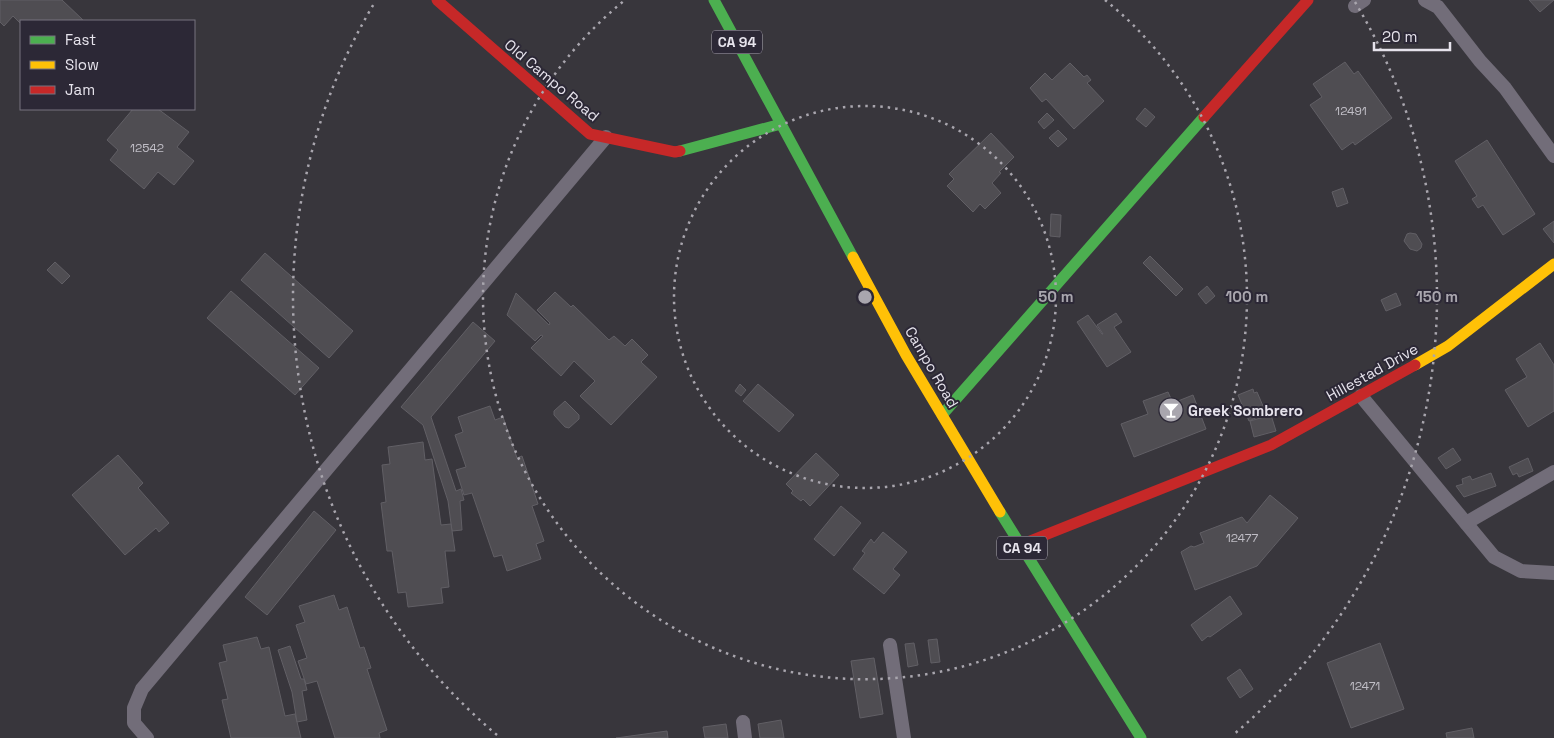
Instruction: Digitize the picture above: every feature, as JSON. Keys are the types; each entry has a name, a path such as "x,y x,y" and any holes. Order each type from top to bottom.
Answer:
{"main road":[{"name":"Old Campo Road","path":"437,0 590,134 675,152 782,124"},
{"name":"Campo Road","path":"714,0 906,355 1020,545 1141,738"},
{"path":"942,415 1308,0"},
{"name":"Hillestad Drive","path":"1020,545 1272,445 1448,346 1554,264"}],"lane":[{"path":"1425,0 1438,7 1480,61 1505,88 1554,156"},
{"path":"147,738 134,723 134,708 142,690 606,137"},
{"path":"1361,396 1494,557 1521,571 1554,572"},
{"path":"1466,523 1554,472"},
{"path":"890,645 904,738"},
{"path":"743,722 745,738"}],"building":[{"path":"0,0 62,0 83,20 20,20 20,23 13,16 4,26 0,22"},
{"path":"1529,0 1554,0 1540,12"},
{"path":"1345,62 1354,74 1358,71 1392,118 1355,145 1353,142 1342,150 1310,105 1322,97 1313,84"},
{"path":"1070,63 1084,77 1087,75 1091,80 1087,83 1104,101 1074,129 1046,99 1042,102 1030,88 1045,73 1052,80"},
{"path":"1145,108 1155,117 1146,127 1136,119"},
{"path":"132,110 159,110 189,132 177,147 194,161 174,185 158,172 144,189 110,160 118,150 107,140"},
{"path":"1047,113 1054,120 1044,129 1038,122"},
{"path":"1058,130 1067,139 1058,147 1049,138"},
{"path":"991,133 1014,157 999,172 1001,173 992,183 1001,193 985,209 980,204 973,212 947,186 954,179 949,174"},
{"path":"1487,140 1535,214 1503,235 1483,205 1478,208 1472,199 1477,196 1455,161"},
{"path":"1343,188 1348,203 1337,207 1332,192"},
{"path":"1051,214 1061,215 1060,237 1050,236"},
{"path":"1554,221 1554,243 1543,229"},
{"path":"1407,234 1416,234 1422,244 1421,248 1417,251 1410,249 1404,241"},
{"path":"265,253 353,331 329,358 241,280"},
{"path":"1150,256 1183,289 1176,296 1143,263"},
{"path":"55,262 70,276 62,284 47,270"},
{"path":"1207,286 1215,296 1206,304 1198,294"},
{"path":"231,291 319,368 295,395 207,318"},
{"path":"555,292 571,307 573,305 609,340 614,336 625,346 632,339 648,355 641,362 657,377 611,425 580,396 595,381 574,361 561,376 531,348 543,336 541,335 535,341 507,315 516,293 549,325 550,323 537,310"},
{"path":"1396,293 1401,305 1386,311 1381,300"},
{"path":"1116,313 1122,322 1114,327 1131,352 1107,367 1077,322 1088,315 1103,334 1097,325"},
{"path":"473,322 495,341 431,417 456,491 461,489 464,500 460,501 462,530 452,531 448,501 423,425 401,407"},
{"path":"1540,343 1554,365 1554,411 1528,427 1505,390 1527,377 1516,359"},
{"path":"740,384 746,390 741,396 735,391"},
{"path":"758,384 794,415 779,432 743,401"},
{"path":"1253,389 1254,393 1257,392 1266,413 1249,421 1238,395"},
{"path":"1168,392 1173,403 1193,395 1206,429 1134,457 1121,424 1148,414 1143,401"},
{"path":"565,401 579,415 579,419 569,428 565,427 554,415 554,411"},
{"path":"490,406 495,420 503,417 517,458 522,456 538,504 532,506 544,541 536,544 541,559 507,571 502,555 494,557 472,493 464,495 456,470 466,467 455,435 463,432 458,417"},
{"path":"1271,415 1276,431 1254,437 1250,421"},
{"path":"423,442 425,460 432,459 441,525 451,524 455,551 445,551 449,587 441,588 443,603 408,607 406,592 398,593 392,551 387,551 381,503 386,502 382,465 390,464 388,447"},
{"path":"1453,448 1461,460 1446,469 1438,458"},
{"path":"816,453 839,475 810,506 803,499 801,501 791,493 793,491 786,484"},
{"path":"118,455 143,483 138,488 169,523 159,532 156,528 125,555 72,495"},
{"path":"1528,458 1533,471 1519,477 1517,473 1513,475 1509,467"},
{"path":"1491,473 1496,486 1464,497 1456,486 1463,484 1462,479 1470,476 1472,480"},
{"path":"1270,495 1298,518 1257,566 1195,590 1181,552 1191,546 1194,547 1204,543 1200,533 1242,517 1247,523"},
{"path":"841,506 861,523 834,556 814,539"},
{"path":"314,511 336,530 267,615 245,597"},
{"path":"883,532 907,552 893,569 900,575 884,594 853,569 865,553 862,551 871,539 874,543"},
{"path":"334,595 339,610 347,607 360,648 364,647 371,668 367,669 387,730 379,733 380,738 335,738 317,681 306,684 298,661 307,658 296,625 305,622 299,606"},
{"path":"1230,596 1242,614 1202,641 1191,625"},
{"path":"257,637 261,649 269,647 285,716 295,714 301,738 231,738 222,700 228,699 219,663 227,661 223,645"},
{"path":"937,639 940,662 931,663 928,640"},
{"path":"914,643 918,665 908,667 905,644"},
{"path":"1380,643 1404,709 1351,728 1327,663"},
{"path":"290,646 301,679 304,679 307,690 302,691 307,720 297,722 292,692 278,650"},
{"path":"874,658 883,714 860,718 851,661"},
{"path":"1240,669 1253,689 1240,698 1227,678"},
{"path":"781,720 784,738 760,738 758,724"},
{"path":"726,724 728,738 705,738 703,727"},
{"path":"1472,728 1474,738 1447,738 1446,733"},
{"path":"667,731 668,738 616,738"}],"traffic: fast":[{"path":"714,0 853,257"},
{"path":"942,415 1204,117"},
{"path":"680,151 781,124"},
{"path":"1000,512 1141,738"}],"traffic: slow":[{"path":"853,257 906,355 1000,512"},
{"path":"1415,365 1448,346 1554,264"}],"traffic: jam":[{"path":"437,0 590,134 675,152 680,151"},
{"path":"1204,117 1308,0"},
{"path":"1020,545 1271,445 1415,365"}],"place":[{"name":"Greek Sombrero","path":"1171,410"}]}
